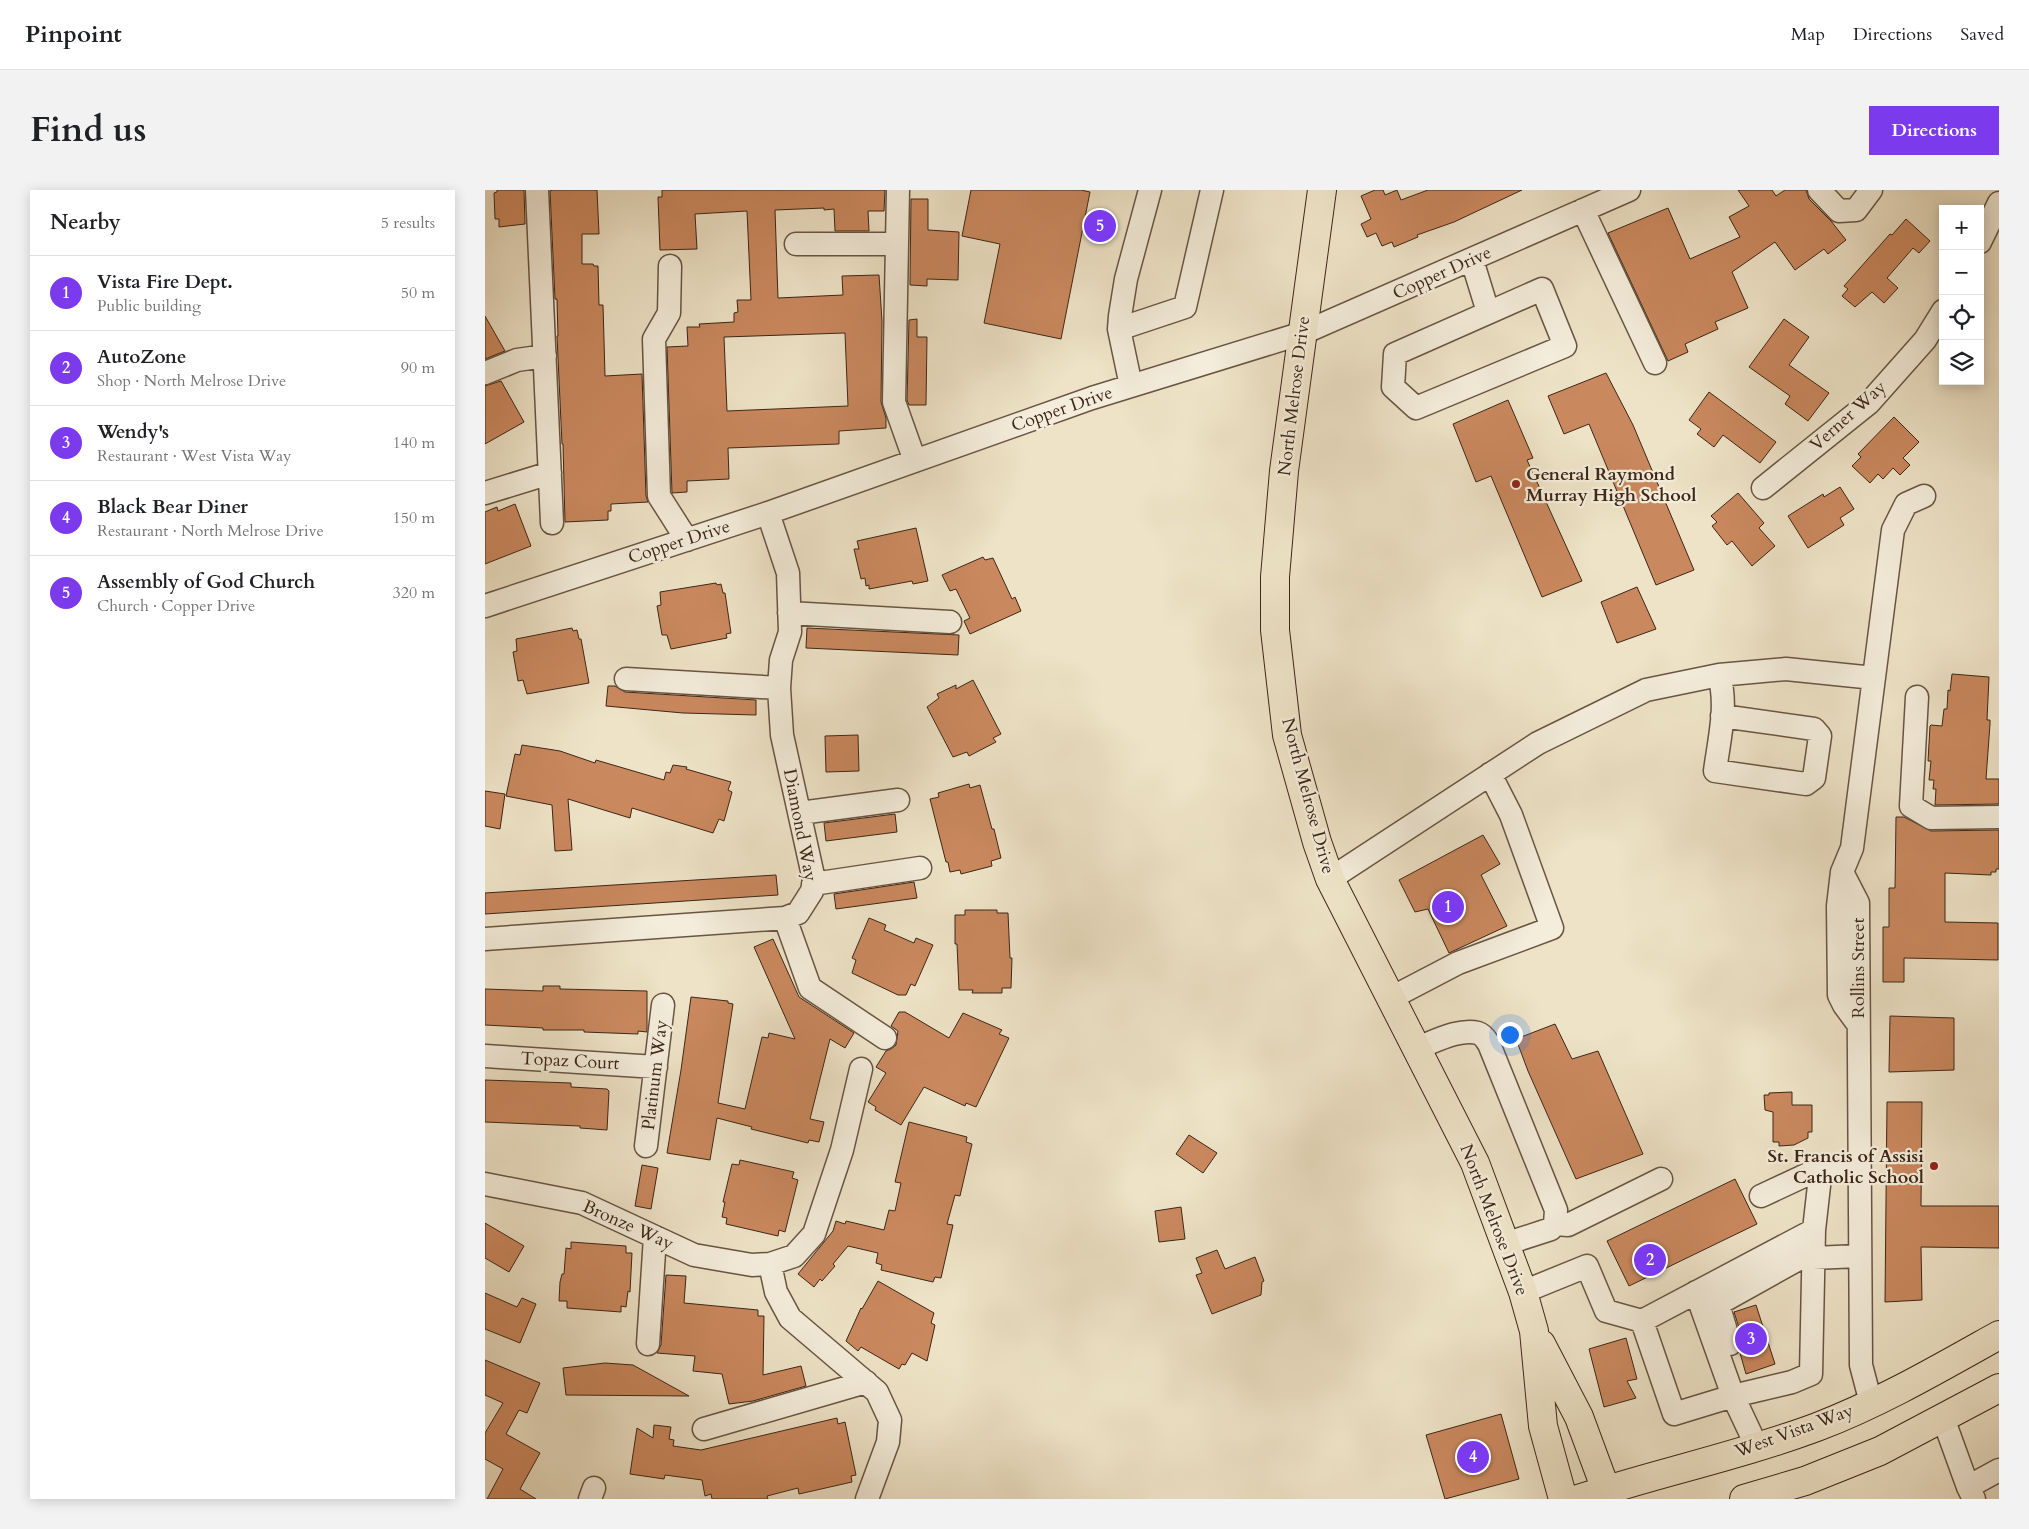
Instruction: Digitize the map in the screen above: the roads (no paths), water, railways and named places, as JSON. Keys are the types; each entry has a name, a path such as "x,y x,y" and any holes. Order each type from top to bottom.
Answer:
{"main road":[{"name":"North Melrose Drive","path":"1322,190 1284,471 1275,577 1275,630 1287,735 1317,842 1330,879 1475,1164 1523,1292 1534,1332 1543,1426 1563,1499"},
{"name":"North Melrose Drive","path":"1534,1332 1579,1416 1609,1494"},
{"name":"West Vista Way","path":"1578,1499 1609,1494 1817,1427 1938,1370 1999,1335"},
{"path":"1744,1499 1805,1481 1880,1450 1999,1388"}],"street":[{"path":"537,190 552,523"},
{"path":"898,190 895,402 915,461"},
{"path":"1131,386 1119,329 1126,279 1150,190"},
{"path":"1119,329 1185,307 1212,190"},
{"name":"Copper Drive","path":"485,606 768,513 1091,398 1303,334 1629,190"},
{"path":"1819,190 1839,211 1856,210 1871,190"},
{"path":"1984,234 1999,203"},
{"path":"1583,210 1655,363"},
{"path":"796,244 897,244"},
{"path":"1472,260 1488,312"},
{"path":"670,266 669,313 654,339 659,496 687,540"},
{"path":"1542,289 1565,346 1417,408 1393,387 1395,354 1488,312 1542,289"},
{"name":"Verner Way","path":"1763,488 1869,403 1925,340 1939,317"},
{"path":"485,373 517,360 545,356"},
{"path":"485,493 550,473"},
{"name":"Rollins Street","path":"1871,1403 1861,1371 1858,903 1842,872 1852,848 1893,530 1906,504 1924,496"},
{"name":"Diamond Way","path":"768,513 788,573 790,632 781,660 779,688 781,735 800,814 813,884 812,891 797,913 785,918"},
{"path":"789,613 949,622"},
{"path":"1330,879 1538,743 1646,690 1719,675 1786,669 1874,678"},
{"path":"1719,675 1723,688 1722,716 1715,771 1806,784 1814,778 1820,736 1814,729 1722,716"},
{"path":"626,679 779,688"},
{"path":"1917,697 1911,806 1931,818 1999,817"},
{"path":"1391,998 1458,963 1552,928 1511,815 1490,774"},
{"path":"800,814 898,800"},
{"path":"813,884 920,868"},
{"path":"485,939 785,918 810,988 885,1038"},
{"name":"Platinum Way","path":"646,1146 663,1005"},
{"path":"1417,1048 1457,1034 1479,1033 1485,1037 1556,1210 1555,1224 1551,1229 1505,1244"},
{"name":"Topaz Court","path":"485,1056 656,1066"},
{"name":"Bronze Way","path":"485,1184 582,1203 693,1255 752,1265 769,1264 794,1256 813,1234 842,1150 861,1069"},
{"path":"1642,1321 1674,1414 1738,1395 1793,1382 1811,1374 1814,1246 1821,1168"},
{"path":"1761,1196 1821,1168 1859,1173"},
{"path":"1555,1224 1568,1225 1661,1179"},
{"path":"649,1344 655,1237"},
{"path":"1738,1395 1718,1304 1814,1246"},
{"path":"1523,1292 1587,1266 1606,1311 1642,1321 1696,1292 1814,1246 1859,1256"},
{"path":"769,1264 775,1292 790,1318 877,1392 889,1420 888,1442 867,1499"},
{"path":"1696,1292 1757,1447"},
{"path":"704,1429 866,1382"},
{"path":"1943,1418 1971,1493 1999,1470"}],"place":[{"name":"Assembly of God Church","path":"1100,226"},
{"name":"General Raymond Murray High School","path":"1516,484"},
{"name":"Vista Fire Dept.","path":"1448,907"},
{"name":"St. Francis of Assisi Catholic School","path":"1934,1166"},
{"name":"AutoZone","path":"1650,1260"},
{"name":"Wendy's","path":"1751,1339"},
{"name":"Black Bear Diner","path":"1473,1457"}]}
